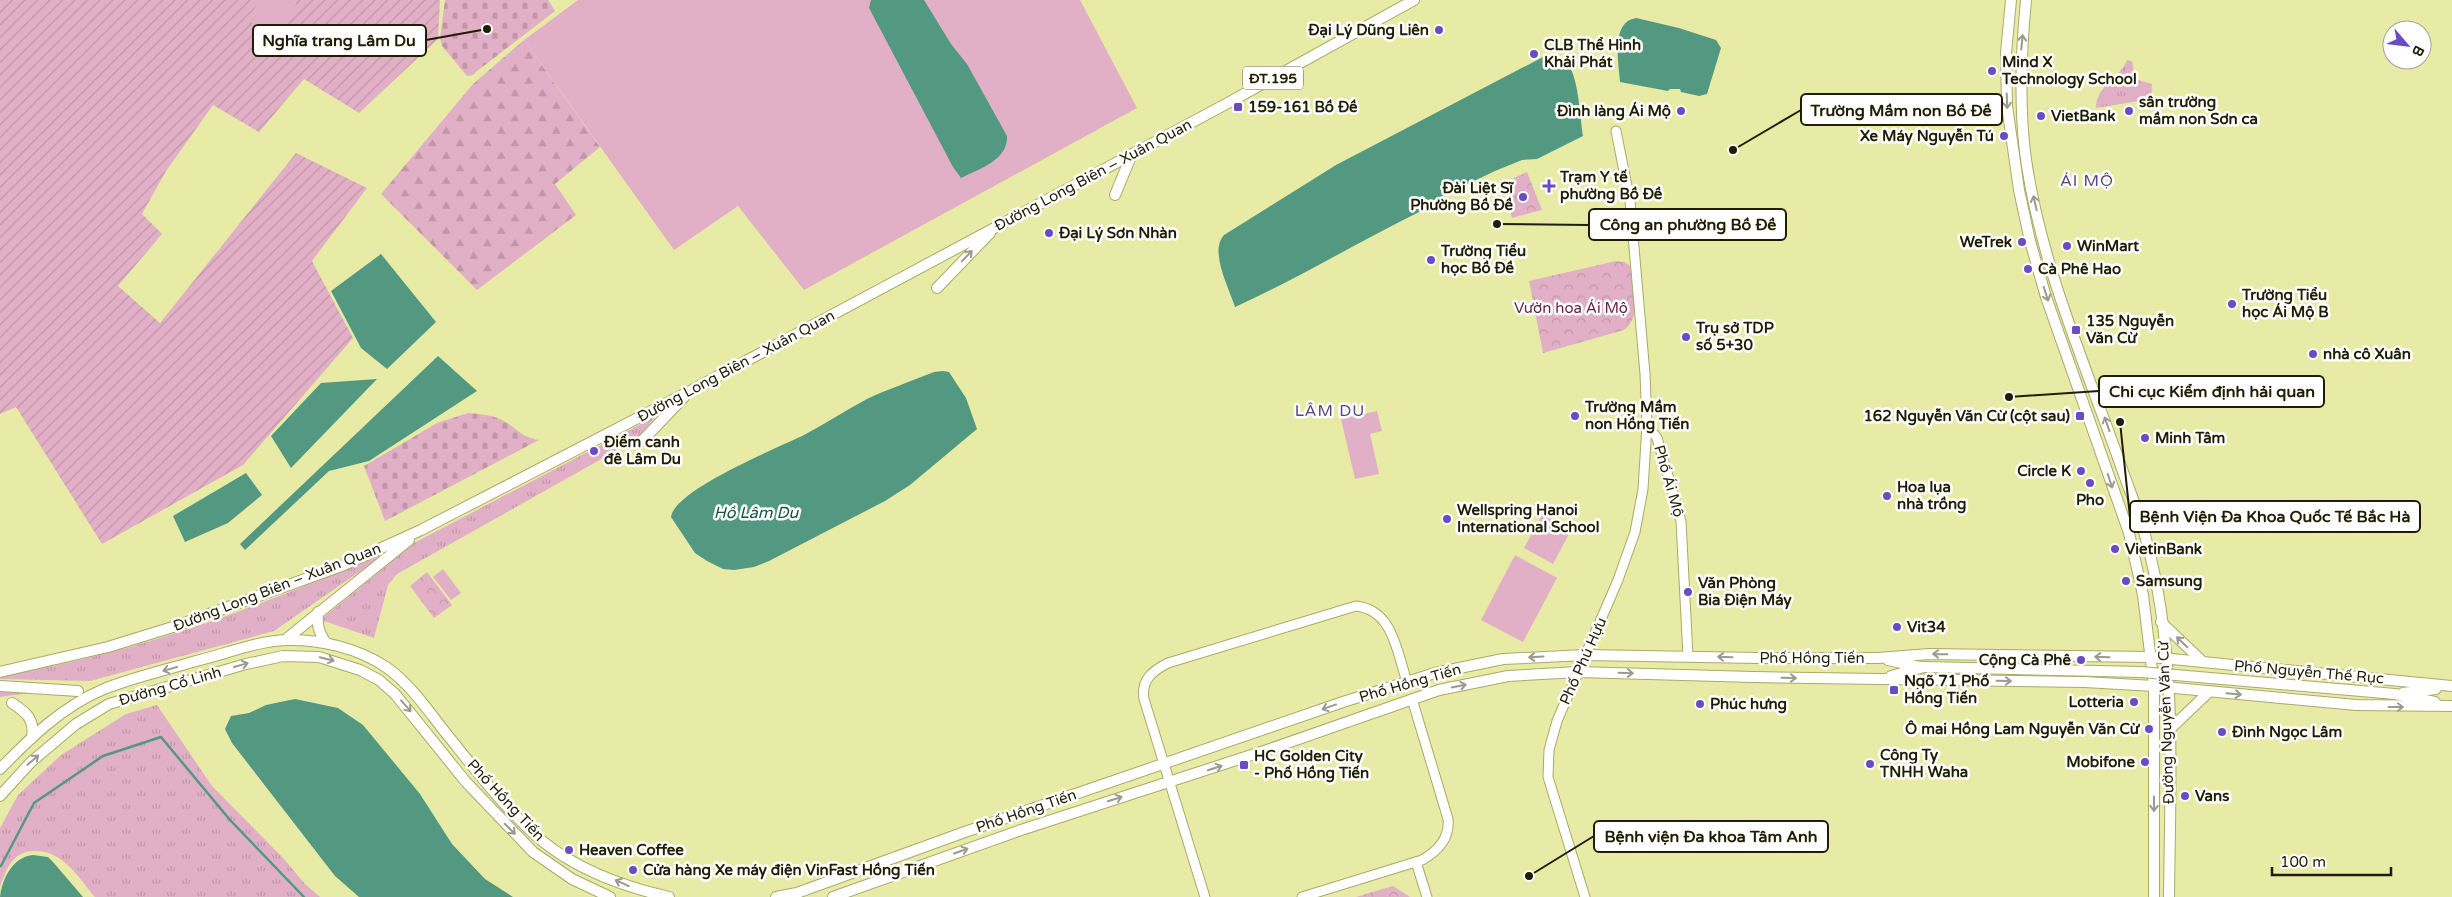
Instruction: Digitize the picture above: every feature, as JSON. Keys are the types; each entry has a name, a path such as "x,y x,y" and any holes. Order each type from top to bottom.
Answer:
{"main road":[{"name":"Đường Long Biên – Xuân Quan","path":"0,672 108,647 176,626 344,566 421,530 690,391 1414,0"},
{"name":"Đường Nguyễn Văn Cừ","path":"2011,0 2006,53 2007,106 2018,190 2046,297 2129,533 2143,595 2154,686 2154,897"},
{"name":"Đường Nguyễn Văn Cừ","path":"2026,0 2021,50 2021,106 2025,153 2043,237 2057,285 2146,539 2161,622 2168,687 2169,897"},
{"path":"1115,195 1132,154"},
{"path":"937,288 998,225"},
{"path":"2030,241 2043,237"},
{"path":"642,441 690,391"},
{"path":"285,640 421,530"},
{"path":"318,612 318,632 326,643"},
{"path":"2161,622 2203,662"},
{"name":"Đường Cổ Linh","path":"0,770 32,738 63,712 102,690 126,680 285,640 326,643 373,660"},
{"name":"Phố Hồng Tiến","path":"776,897 797,893 962,833 1435,672 1503,659 1585,655 1878,658 1929,654 2166,659"},
{"name":"Đường Cổ Linh","path":"0,796 31,762 76,724 109,704 283,656 319,657 369,673"},
{"path":"1878,658 1924,668 2141,672 2395,694 2452,706"},
{"name":"Phố Nguyễn Thế Rục","path":"2166,659 2452,687"},
{"name":"Phố Hồng Tiến","path":"373,660 396,676 418,697 482,778 542,840 583,866 635,888 668,897"},
{"path":"1878,679 1924,668"},
{"name":"Phố Hồng Tiến","path":"833,897 1021,830 1168,783 1438,690 1508,676 1578,672 2085,682 2168,687"},
{"name":"Phố Hồng Tiến","path":"369,673 395,694 466,782 533,852 572,879 610,897"},
{"path":"0,686 78,691"},
{"name":"Phố Nguyễn Thế Rục","path":"2168,687 2356,706 2452,706"},
{"path":"2395,694 2452,687"},
{"path":"2169,730 2210,691"},
{"path":"12,703 29,717 32,722 32,738"}],"street":[{"path":"1616,131 1630,202 1645,374 1647,425"},
{"name":"Phố Phú Hựu","path":"1585,897 1548,777 1549,750 1557,722 1618,580 1635,532 1643,489 1647,425"},
{"name":"Phố Ái Mộ","path":"1647,425 1658,438 1681,521 1688,656"},
{"path":"1205,897 1168,783 1144,699 1143,687 1153,672 1168,663 1356,606 1373,610 1386,620 1407,682"},
{"path":"1302,897 1416,862 1432,854 1446,838 1449,824 1412,699"},
{"path":"1416,862 1427,897"}],"green space":[{"path":"0,0 440,0 438,39 359,113 304,79 259,132 213,105 166,171 142,214 162,234 118,286 160,323 296,153 367,188 312,261 353,338 243,465 102,544 16,407 0,414"},
{"path":"259,0 298,0 285,25 295,31 289,42 248,21"},
{"path":"445,0 548,0 555,11 472,75 467,76 442,46 440,38"},
{"path":"578,0 1080,0 1137,108 804,290 738,206 674,250 524,40"},
{"path":"524,40 600,147 555,184 576,215 477,290 381,194 473,84"},
{"path":"2127,60 2132,61 2135,79 2152,84 2151,99 2096,108 2100,93 2124,67"},
{"path":"1527,172 1542,210 1512,218 1503,183"},
{"name":"Vườn hoa Ái Mộ","path":"1616,261 1625,262 1630,266 1635,309 1630,324 1624,330 1543,353 1529,281"},
{"path":"1377,411 1382,431 1370,434 1379,474 1355,479 1341,419"},
{"path":"468,413 500,419 524,435 539,440 385,521 364,466 437,423"},
{"path":"656,416 637,439 397,574 388,585 374,638 324,621 324,617 414,543"},
{"path":"1542,515 1571,530 1553,564 1524,548"},
{"path":"401,543 274,631 90,681 0,679 0,676 103,654 205,623 304,586"},
{"path":"1515,555 1557,578 1523,642 1481,620"},
{"path":"443,569 461,593 451,600 433,577"},
{"path":"427,572 452,605 434,618 410,586"},
{"path":"0,689 37,692 0,697"},
{"path":"157,705 212,786 283,858 305,884 320,897 95,897 76,873 61,859 43,852 33,851 26,852 15,858 8,868 0,887 0,828 18,795 61,755 126,714"},
{"path":"1393,886 1410,897 1356,897"}],"water":[{"path":"871,0 924,0 951,44 967,64 1007,136 1003,151 985,167 961,178 953,167 869,8"},
{"path":"1636,18 1679,28 1716,40 1721,48 1707,94 1699,96 1681,92 1680,89 1670,89 1668,91 1620,82 1619,35 1622,27 1628,21"},
{"path":"1543,57 1561,60 1569,66 1577,90 1583,136 1537,159 1522,160 1428,203 1421,211 1235,307 1219,260 1220,242 1224,235 1336,165"},
{"path":"381,254 436,322 387,369 361,348 331,291"},
{"path":"438,356 477,391 369,461 329,471 245,550 240,544"},
{"name":"Hồ Lâm Du","path":"934,372 949,372 966,398 977,429 910,485 885,501 769,561 754,567 734,570 723,569 695,553 671,517 677,506 690,494 729,470 804,435 867,399"},
{"path":"377,379 291,468 271,436 321,383"},
{"path":"246,473 262,495 228,523 185,542 173,516"},
{"path":"295,699 338,708 363,725 420,794 452,844 485,879 513,897 359,897 335,876 232,743 225,729 231,716 249,713 266,705"},
{"path":"33,855 48,857 83,897 0,897 3,883 14,864"}],"waterway":[{"path":"1,866 34,803 103,756 161,737 230,820 304,897"}],"place":[{"name":"Nghĩa trang Lâm Du","path":"487,29"},
{"name":"Đại Lý Dũng Liên","path":"1439,30"},
{"name":"CLB Thể Hình Khải Phát","path":"1534,54"},
{"name":"Mind X Technology School","path":"1992,71"},
{"name":"159-161 Bồ Đề","path":"1238,107"},
{"name":"Đình làng Ái Mộ","path":"1681,111"},
{"name":"sân trường mầm non Sơn ca","path":"2129,111"},
{"name":"VietBank","path":"2041,116"},
{"name":"Xe Máy Nguyễn Tú","path":"2004,136"},
{"name":"Trường Mầm non Bồ Đề","path":"1733,150"},
{"name":"Trạm Y tế phường Bồ Đề","path":"1549,186"},
{"name":"Đài Liệt Sĩ Phường Bồ Đề","path":"1523,197"},
{"name":"Công an phường Bồ Đề","path":"1497,224"},
{"name":"Đại Lý Sơn Nhàn","path":"1049,233"},
{"name":"WeTrek","path":"2022,242"},
{"name":"WinMart","path":"2067,246"},
{"name":"Trường Tiểu học Bồ Đề","path":"1431,260"},
{"name":"Cà Phê Hao","path":"2028,269"},
{"name":"Trường Tiểu học Ái Mộ B","path":"2232,304"},
{"name":"135 Nguyễn Văn Cừ","path":"2076,330"},
{"name":"Trụ sở TDP số 5+30","path":"1686,337"},
{"name":"nhà cô Xuân","path":"2313,354"},
{"name":"Chi cục Kiểm định hải quan","path":"2009,397"},
{"name":"Trường Mầm non Hồng Tiến","path":"1575,416"},
{"name":"162 Nguyễn Văn Cừ (cột sau)","path":"2080,416"},
{"name":"Bệnh Viện Đa Khoa Quốc Tế Bắc Hà","path":"2120,422"},
{"name":"Minh Tâm","path":"2145,438"},
{"name":"Điểm canh đê Lâm Du","path":"594,451"},
{"name":"Circle K","path":"2081,471"},
{"name":"Pho","path":"2090,483"},
{"name":"Hoa lụa nhà trồng","path":"1887,496"},
{"name":"Wellspring Hanoi International School","path":"1447,519"},
{"name":"VietinBank","path":"2115,549"},
{"name":"Samsung","path":"2126,581"},
{"name":"Văn Phòng Bia Điện Máy","path":"1688,592"},
{"name":"Vit34","path":"1897,627"},
{"name":"Cộng Cà Phê","path":"2081,660"},
{"name":"Ngõ 71 Phố Hồng Tiến","path":"1894,690"},
{"name":"Lotteria","path":"2134,702"},
{"name":"Phúc hưng","path":"1700,704"},
{"name":"Ô mai Hồng Lam Nguyễn Văn Cừ","path":"2149,729"},
{"name":"Đình Ngọc Lâm","path":"2222,732"},
{"name":"Mobifone","path":"2145,762"},
{"name":"Công Ty TNHH Waha","path":"1870,764"},
{"name":"HC Golden City - Phố Hồng Tiến","path":"1244,765"},
{"name":"Vans","path":"2185,796"},
{"name":"Heaven Coffee","path":"569,850"},
{"name":"Cửa hàng Xe máy điện VinFast Hồng Tiến","path":"633,870"},
{"name":"Bệnh viện Đa khoa Tâm Anh","path":"1529,876"}],"district":[{"name":"ÁI MỘ","path":"2087,180"},
{"name":"LÂM DU","path":"1330,410"}]}
